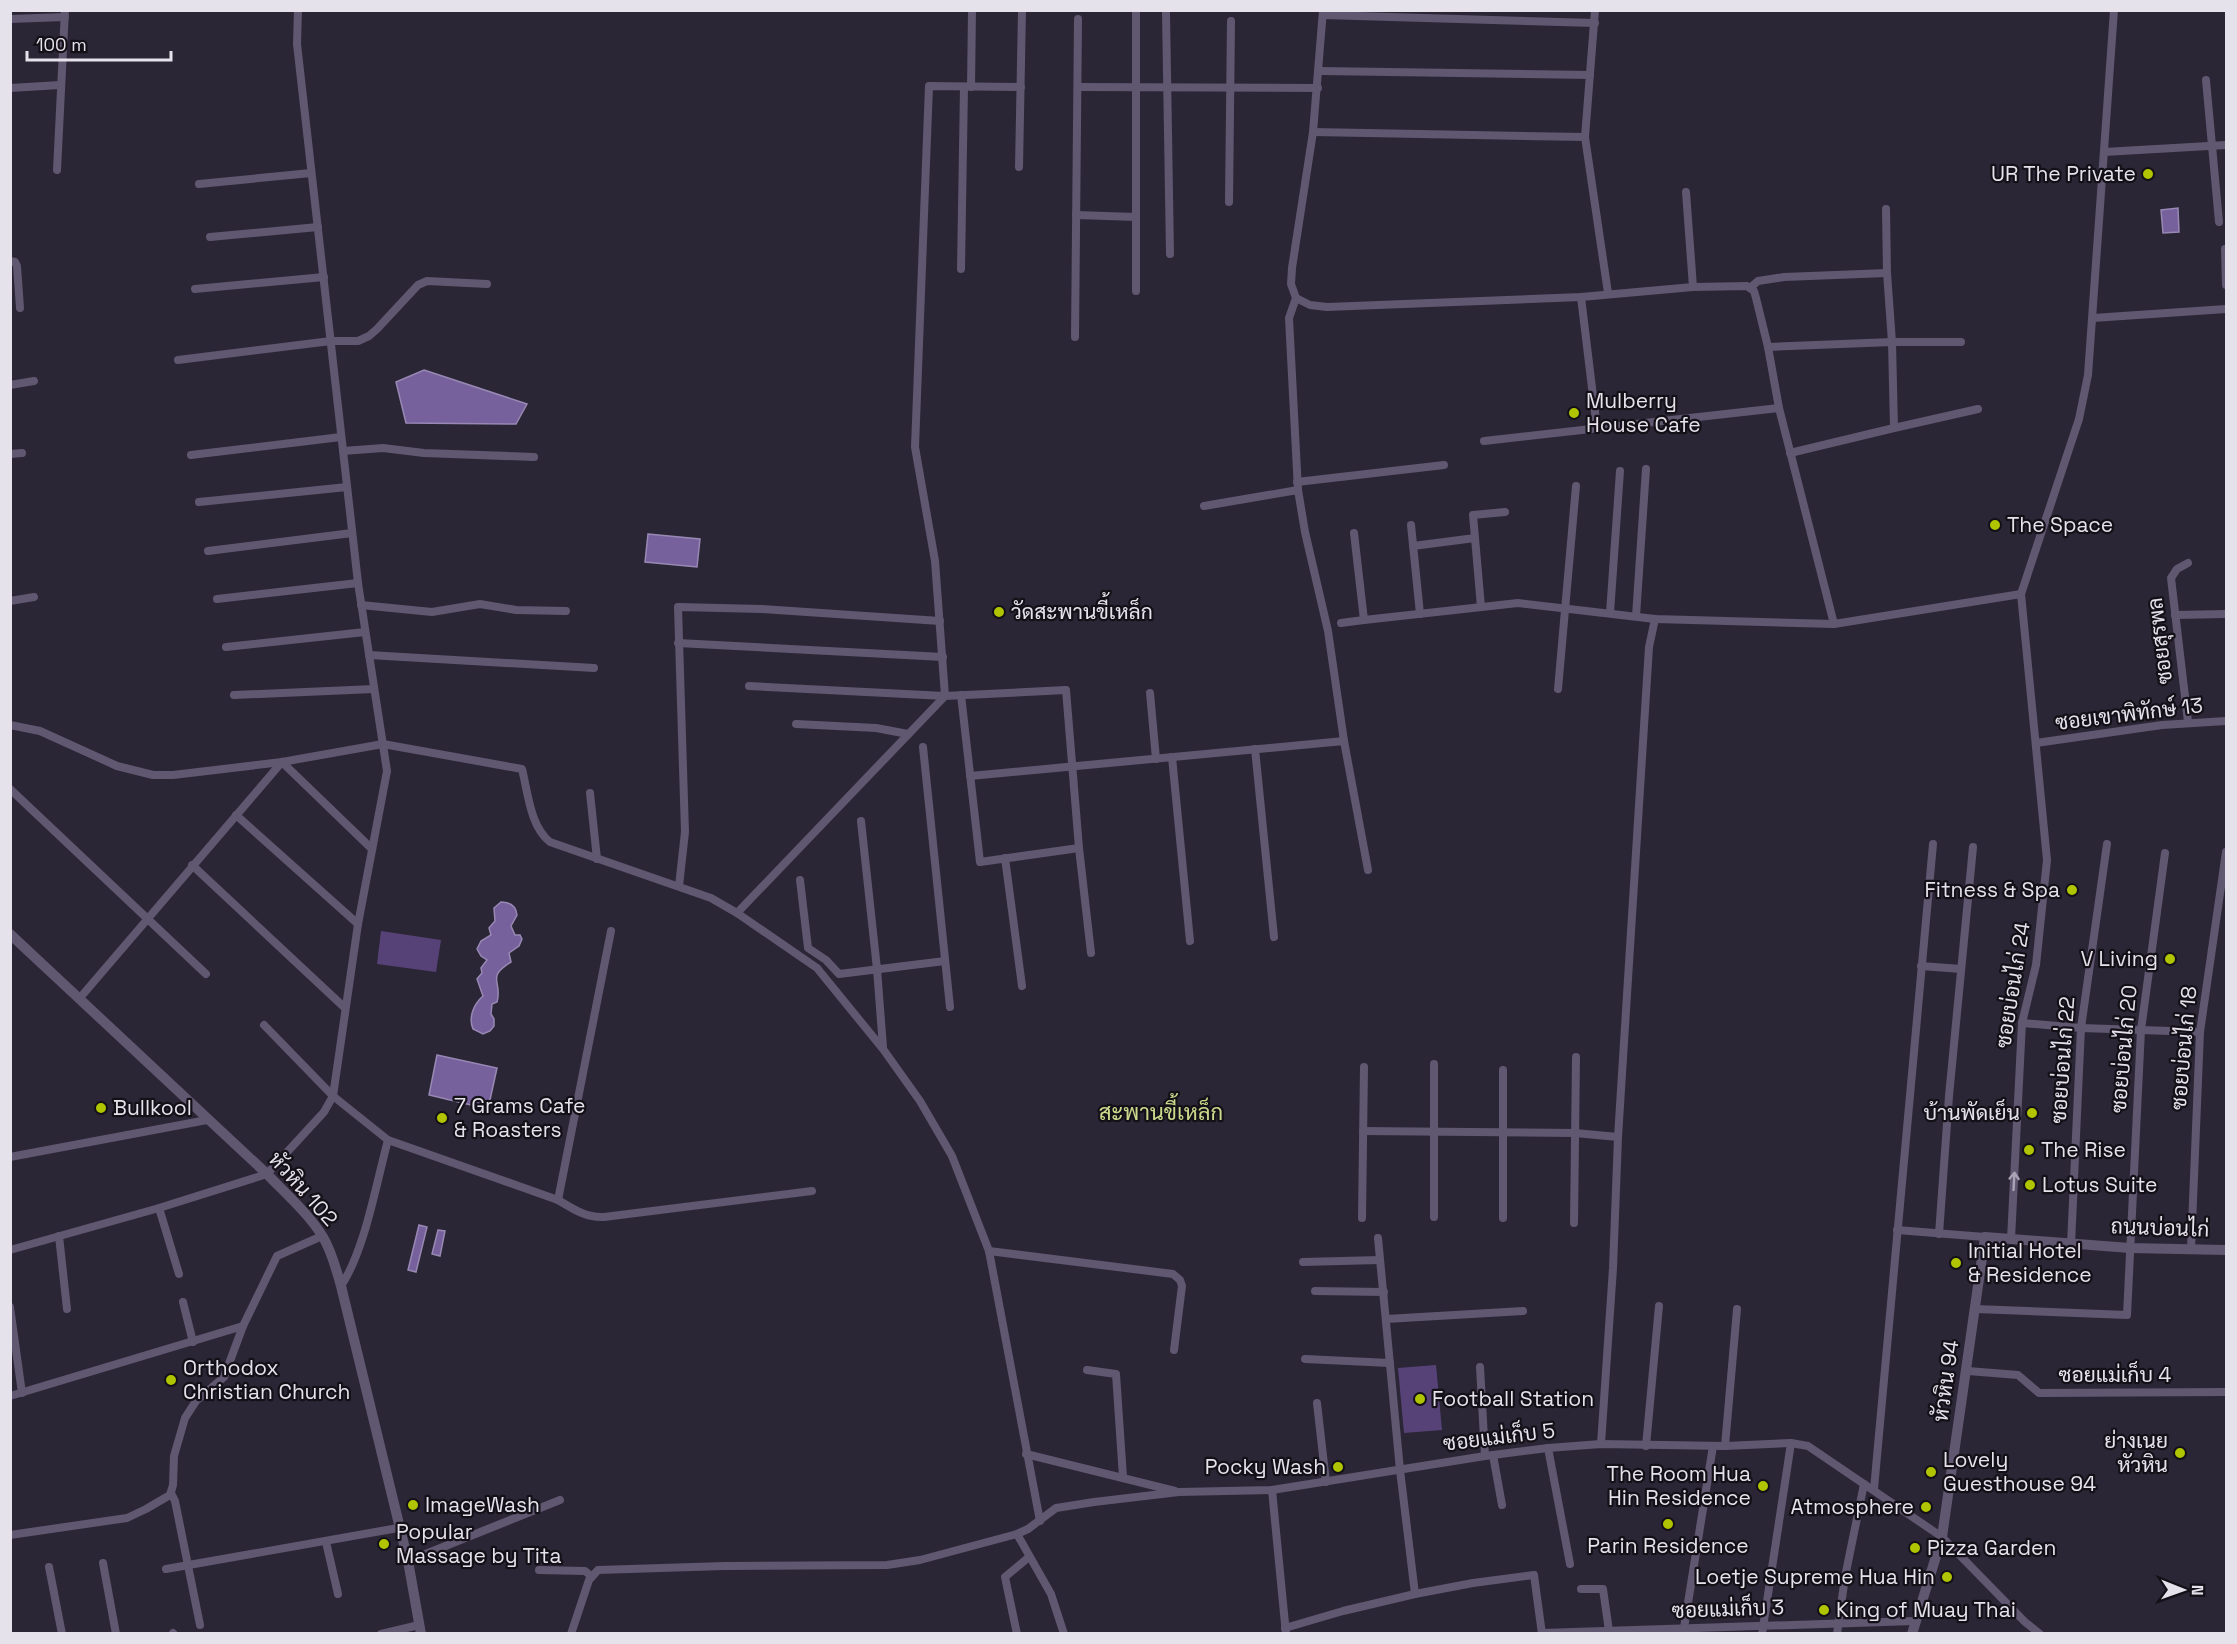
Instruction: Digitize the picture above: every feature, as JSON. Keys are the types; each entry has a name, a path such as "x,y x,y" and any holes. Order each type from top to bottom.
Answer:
{"street":[{"path":"10,1250 159,1208 267,1174 324,1112 333,1096 358,924 387,771 352,533 297,44 298,10"},
{"path":"961,268 972,10"},
{"path":"1019,167 1022,10"},
{"path":"1136,10 1136,291"},
{"path":"1595,10 1585,137 1608,293"},
{"path":"1341,623 1518,603 1655,619 1834,624 2021,594 2079,419 2088,375 2114,10"},
{"path":"1368,870 1344,741 1328,630 1305,532 1298,486 1289,318 1296,298 1291,284 1292,268 1313,132 1320,71 1323,13 1595,23"},
{"path":"10,19 65,14 57,170"},
{"path":"1166,14 1170,254"},
{"path":"1075,337 1078,19"},
{"path":"1229,202 1231,21"},
{"path":"1320,71 1590,75"},
{"path":"2206,80 2219,222"},
{"path":"10,87 60,86"},
{"path":"737,913 945,696 934,561 915,447 929,86 1021,87"},
{"path":"1078,87 1317,88"},
{"path":"1313,132 1585,137"},
{"path":"2104,152 2226,145"},
{"path":"199,184 312,173"},
{"path":"1686,192 1693,287"},
{"path":"1886,209 1894,428"},
{"path":"1076,215 1136,217"},
{"path":"210,237 318,227"},
{"path":"2225,249 2226,285"},
{"path":"10,261 15,262 17,266 20,308"},
{"path":"1750,288 1758,281 1784,277 1887,273"},
{"path":"195,289 324,277"},
{"path":"178,360 331,341 358,341 369,336 418,285 427,281 487,284"},
{"path":"1296,298 1310,305 1327,307 1581,297 1693,287 1740,285 1750,288 1756,298 1779,408 1834,624"},
{"path":"1581,297 1597,429"},
{"path":"2093,318 2226,309"},
{"path":"1768,347 1961,342"},
{"path":"10,385 34,381"},
{"path":"1484,441 1779,408"},
{"path":"1790,453 1978,409"},
{"path":"191,455 342,437"},
{"path":"343,451 383,448 424,453 534,457"},
{"path":"10,454 22,453"},
{"path":"1204,506 1298,486 1444,465"},
{"path":"1636,616 1646,469"},
{"path":"1610,613 1620,471"},
{"path":"1558,689 1576,486"},
{"path":"199,502 347,487"},
{"path":"1481,607 1473,515 1505,512"},
{"path":"1411,525 1420,614"},
{"path":"208,551 352,533"},
{"path":"1354,533 1364,620"},
{"path":"1413,546 1476,538"},
{"name":"ซอยสุรพล","path":"2188,563 2176,569 2171,578 2188,722"},
{"path":"217,599 358,583"},
{"name":"ซอยบ่อนไก่ 24","path":"2011,1239 2022,1023 2036,965 2047,860 2021,594"},
{"path":"10,601 34,597"},
{"path":"361,605 432,612 480,604 516,610 566,611"},
{"path":"679,886 685,832 676,610 680,606 762,609 940,621"},
{"path":"2175,615 2226,614"},
{"path":"1601,1444 1649,647 1655,619"},
{"path":"226,647 365,632"},
{"path":"678,643 943,657"},
{"path":"369,655 594,668"},
{"path":"750,686 945,696 1066,690 1071,767 1091,953"},
{"path":"234,695 374,689"},
{"path":"1150,693 1156,759"},
{"path":"961,695 980,862 1079,848"},
{"name":"ซอยเขาพิทักษ์ 13","path":"2036,743 2188,722 2226,722"},
{"path":"796,724 876,728 908,734"},
{"path":"10,725 40,731 117,766 153,775 173,775 282,762 383,744 522,769 536,823 542,835 550,842 711,898 737,913 817,968 883,1049 920,1101 952,1156 989,1251 1040,1521"},
{"path":"970,776 1344,741"},
{"path":"923,747 950,1007"},
{"path":"1255,749 1274,937"},
{"path":"1172,757 1190,941"},
{"path":"79,999 282,762"},
{"path":"282,762 372,849"},
{"path":"10,789 206,974"},
{"path":"590,793 597,859"},
{"path":"236,815 358,924"},
{"path":"861,821 883,1049"},
{"path":"1874,1490 1933,844"},
{"name":"ซอยบ่อนไก่ 22","path":"2071,1244 2081,1028 2107,844"},
{"path":"1939,1234 1973,847"},
{"name":"ซอยบ่อนไก่ 18","path":"2191,1249 2200,1032 2226,852"},
{"name":"ซอยบ่อนไก่ 20","path":"1975,1309 2127,1315 2141,1030 2165,853"},
{"path":"1005,858 1023,986"},
{"path":"192,865 345,1008"},
{"path":"800,880 808,948 826,960 839,974 945,961"},
{"path":"558,1200 611,931"},
{"name":"หัวหิน 102","path":"10,934 15,944 79,999 267,1174 322,1236 333,1257 341,1286 398,1528 408,1561 420,1629"},
{"path":"1921,966 1961,969"},
{"path":"2022,1023 2081,1028 2200,1032"},
{"path":"264,1025 333,1096 388,1140 558,1200 593,1218 812,1191"},
{"path":"1574,1223 1576,1057"},
{"path":"1434,1064 1434,1217"},
{"path":"1362,1218 1364,1067"},
{"path":"1503,1070 1503,1218"},
{"path":"10,1157 207,1120"},
{"path":"1363,1131 1575,1133 1618,1137"},
{"path":"341,1286 352,1270 359,1250 388,1140"},
{"path":"159,1208 179,1274"},
{"path":"1897,1230 1986,1237"},
{"path":"59,1236 67,1309"},
{"path":"200,1625 175,1501 171,1493 174,1456 185,1418 196,1401 224,1377 243,1326 277,1256 322,1236"},
{"name":"ถนนบ่อนไก่","path":"1986,1237 2130,1248 2226,1250"},
{"name":"หัวหิน 94","path":"1912,1634 1942,1537 1986,1237"},
{"path":"1378,1238 1400,1470 1415,1594"},
{"path":"989,1251 1173,1274 1180,1280 1182,1286 1174,1350"},
{"path":"1303,1262 1380,1260"},
{"path":"1315,1292 1384,1292"},
{"path":"183,1302 193,1342"},
{"path":"1646,1446 1659,1306"},
{"path":"10,1307 22,1393"},
{"path":"1725,1446 1737,1309"},
{"path":"1386,1319 1523,1311"},
{"path":"10,1396 243,1326"},
{"path":"1305,1359 1390,1363"},
{"path":"1480,1367 1489,1455 1502,1505"},
{"path":"1087,1370 1116,1374 1123,1477"},
{"name":"ซอยแม่เก็บ 4","path":"1968,1371 2018,1375 2039,1393 2226,1392"},
{"path":"1317,1403 1326,1482"},
{"path":"1762,1630 1791,1443"},
{"name":"ซอยแม่เก็บ 5","path":"591,1576 598,1570 615,1569 887,1565 920,1560 1017,1534 1040,1521 1056,1508 1179,1492 1272,1490 1489,1455 1548,1448 1601,1444 1725,1446 1791,1443 1808,1446 1942,1537 2025,1622 2040,1634"},
{"path":"1684,1628 1713,1446"},
{"path":"1548,1448 1570,1564"},
{"path":"1026,1454 1179,1492"},
{"path":"1837,1634 1845,1577 1864,1484"},
{"path":"1272,1490 1286,1631 1415,1594 1534,1575 1542,1633"},
{"path":"10,1536 127,1518 171,1493"},
{"path":"408,1561 560,1500"},
{"path":"166,1569 398,1528"},
{"path":"1017,1534 1051,1594 1064,1634"},
{"path":"326,1542 338,1594"},
{"path":"1017,1634 1005,1577 1029,1557"},
{"path":"103,1563 116,1634"},
{"path":"49,1567 62,1634"},
{"path":"539,1570 585,1571 591,1576 571,1634"},
{"path":"1581,1588 1603,1589 1609,1631"},
{"name":"ซอยแม่เก็บ 3","path":"1542,1633 1684,1628 1762,1630 1839,1624 1915,1622"},
{"path":"381,1634 420,1629"}],"shaded area":[{"path":"2178,208 2179,232 2163,233 2161,210"},
{"path":"424,370 527,404 516,424 406,423 396,382"},
{"path":"648,534 700,539 697,567 645,562"},
{"path":"501,902 514,906 517,915 511,926 515,935 520,935 522,939 519,946 509,953 511,962 503,967 497,976 497,1002 492,1004 491,1014 494,1026 483,1034 473,1029 471,1020 477,1003 483,996 477,979 487,960 477,949 481,941 491,935 489,928 495,921 494,908"},
{"path":"381,931 441,940 436,972 377,964"},
{"path":"437,1055 497,1068 488,1109 429,1095"},
{"path":"419,1225 427,1227 416,1272 408,1270"},
{"path":"438,1230 445,1231 440,1256 432,1254"},
{"name":"Football Station","path":"1436,1365 1442,1430 1404,1433 1398,1368"}],"place":[{"name":"UR The Private","path":"2148,174"},
{"name":"Mulberry House Cafe","path":"1574,413"},
{"name":"The Space","path":"1995,525"},
{"name":"วัดสะพานขี้เหล็ก","path":"999,612"},
{"name":"Fitness & Spa","path":"2072,890"},
{"name":"V Living","path":"2170,959"},
{"name":"Bullkool","path":"101,1108"},
{"name":"บ้านพัดเย็น","path":"2032,1113"},
{"name":"7 Grams Cafe & Roasters","path":"442,1118"},
{"name":"The Rise","path":"2029,1150"},
{"name":"Lotus Suite","path":"2030,1185"},
{"name":"Initial Hotel & Residence","path":"1956,1263"},
{"name":"Orthodox Christian Church","path":"171,1380"},
{"name":"Football Station","path":"1420,1399"},
{"name":"ย่างเนย หัวหิน","path":"2180,1453"},
{"name":"Pocky Wash","path":"1338,1467"},
{"name":"Lovely Guesthouse 94","path":"1931,1472"},
{"name":"The Room Hua Hin Residence","path":"1763,1486"},
{"name":"ImageWash","path":"413,1505"},
{"name":"Atmosphere","path":"1926,1507"},
{"name":"Parin Residence","path":"1668,1524"},
{"name":"Popular Massage by Tita","path":"384,1544"},
{"name":"Pizza Garden","path":"1915,1548"},
{"name":"Loetje Supreme Hua Hin","path":"1947,1577"},
{"name":"King of Muay Thai","path":"1824,1610"}],"district":[{"name":"สะพานขี้เหล็ก","path":"1161,1112"}]}
